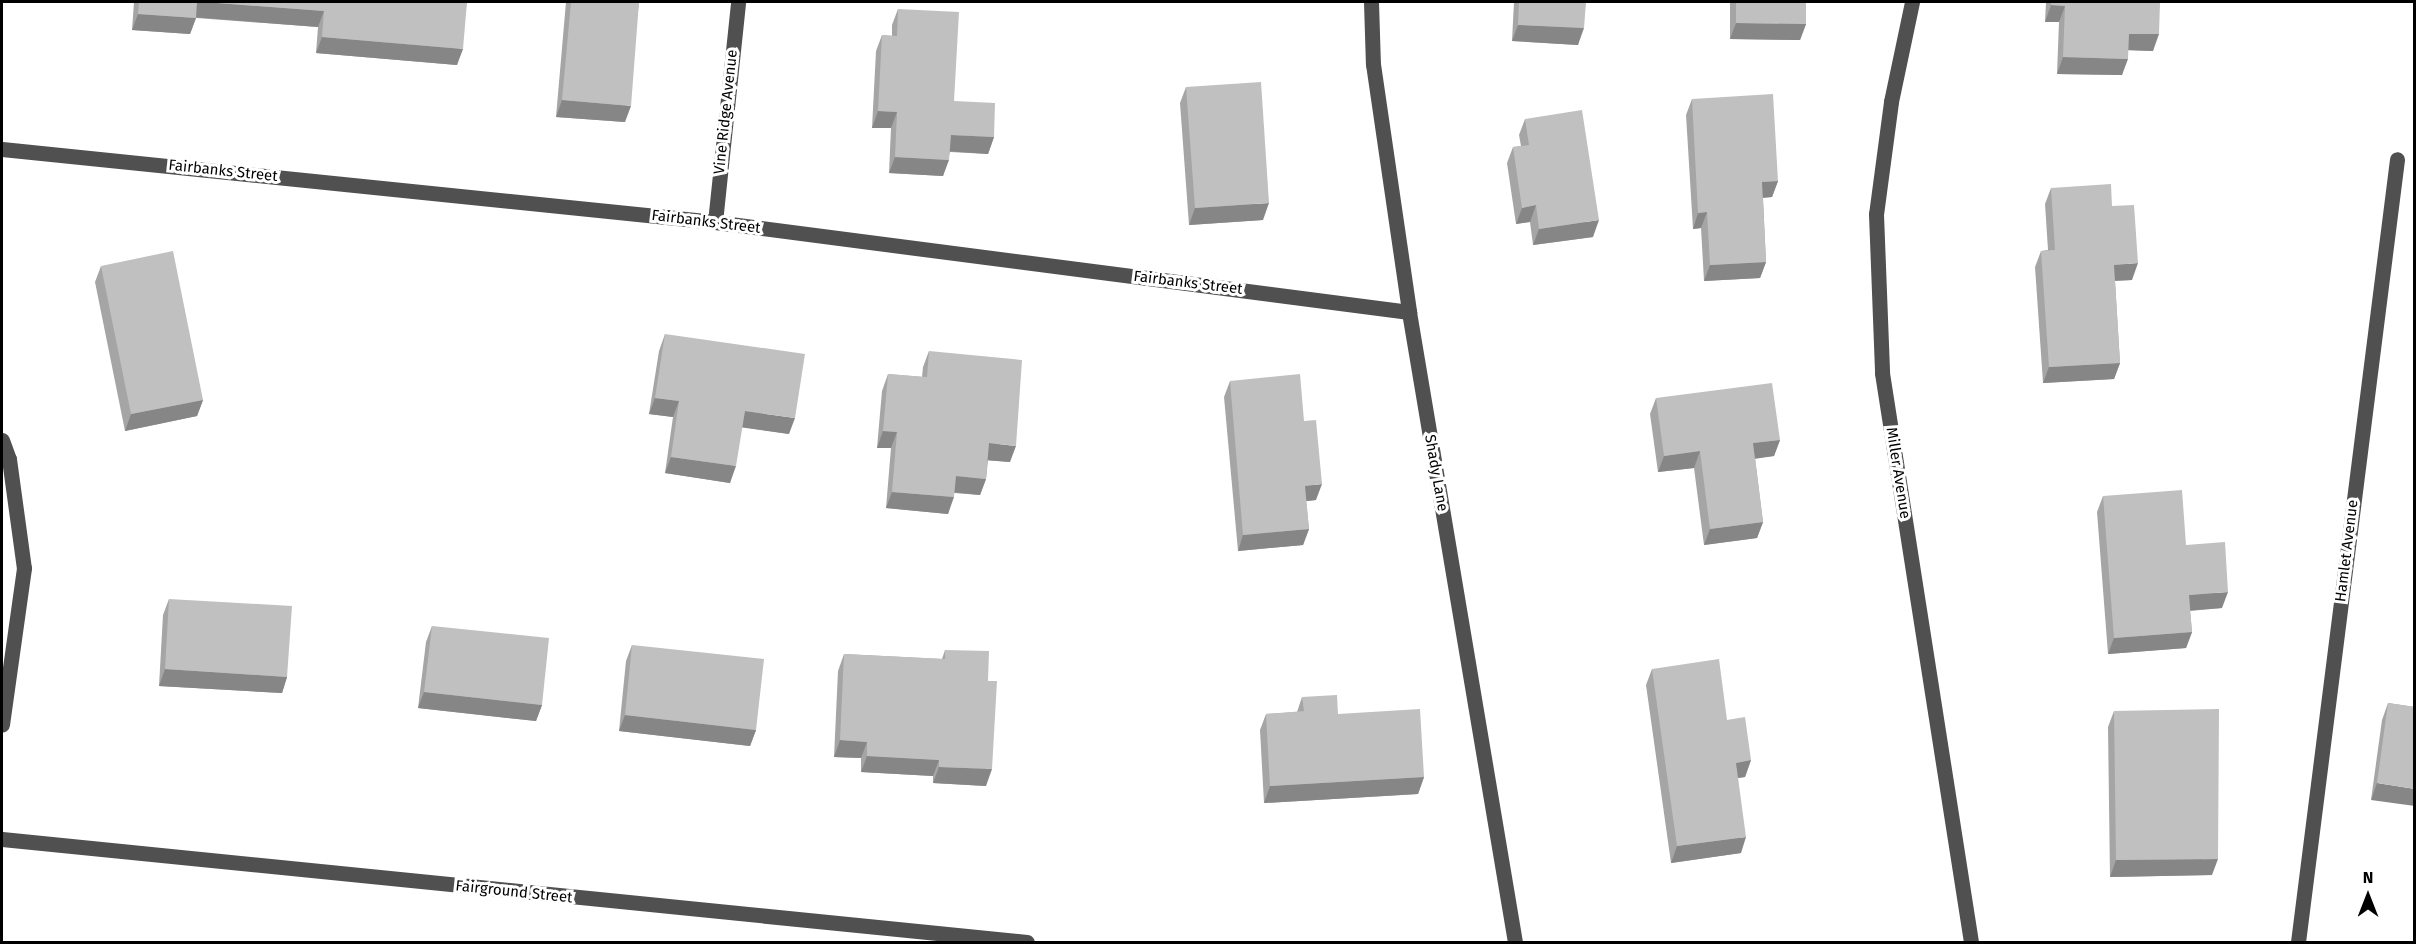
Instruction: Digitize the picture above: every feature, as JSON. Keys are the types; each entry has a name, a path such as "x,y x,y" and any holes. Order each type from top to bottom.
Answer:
{"street":[{"name":"Vine Ridge Avenue","path":"715,222 738,2"},
{"name":"Shady Lane","path":"1371,2 1373,64 1409,312 1515,942"},
{"name":"Miller Avenue","path":"1912,2 1891,102 1876,214 1882,373 1971,942"},
{"name":"Fairbanks Street","path":"2,149 715,222 1409,312"},
{"name":"Hamlet Avenue","path":"2298,942 2397,159"},
{"path":"2,440 9,459 24,568 2,724"},
{"name":"Fairground Street","path":"2,839 1027,942"}],"building":[{"path":"139,2 197,2 196,18 138,14"},
{"path":"204,2 467,2 463,49 322,37 324,11"},
{"path":"571,2 639,2 631,106 562,100"},
{"path":"1519,2 1586,2 1584,28 1518,25"},
{"path":"1736,2 1806,2 1806,24 1736,23"},
{"path":"2051,2 2160,2 2159,34 2129,34 2128,59 2063,57 2065,6 2051,5"},
{"path":"898,9 959,12 954,101 995,103 994,137 951,135 949,160 895,157 897,112 878,111 882,35 897,36"},
{"path":"1261,82 1269,203 1195,208 1186,87"},
{"path":"1773,94 1778,181 1762,182 1766,262 1710,265 1707,212 1698,213 1692,99"},
{"path":"1582,110 1599,220 1539,229 1536,205 1522,208 1513,147 1529,145 1525,119"},
{"path":"2111,184 2112,206 2134,205 2138,263 2114,265 2120,363 2049,367 2041,251 2055,250 2051,188"},
{"path":"173,251 203,400 131,414 101,266"},
{"path":"665,334 805,354 795,418 745,411 736,466 671,457 679,401 655,398"},
{"path":"929,351 1022,360 1016,446 989,443 986,479 956,476 954,497 892,492 897,432 883,431 888,374 927,377"},
{"path":"1300,374 1304,421 1316,420 1322,484 1305,486 1309,529 1243,535 1230,381"},
{"path":"1772,383 1780,440 1753,443 1763,522 1710,529 1700,451 1664,456 1656,398"},
{"path":"2182,490 2186,545 2225,542 2228,592 2189,595 2192,632 2114,638 2103,496"},
{"path":"169,599 292,606 287,677 165,669"},
{"path":"432,626 549,638 542,705 424,692"},
{"path":"632,645 764,659 756,730 625,715"},
{"path":"945,650 989,651 988,681 997,681 992,769 939,767 939,760 867,756 867,742 840,740 844,654 945,659"},
{"path":"1719,659 1727,720 1745,717 1751,760 1736,763 1746,837 1677,846 1652,669"},
{"path":"1337,695 1338,714 1420,709 1424,777 1270,786 1266,714 1304,711 1302,697"},
{"path":"2388,703 2415,707 2415,789 2377,783"},
{"path":"2219,709 2218,859 2116,860 2114,711"}]}
